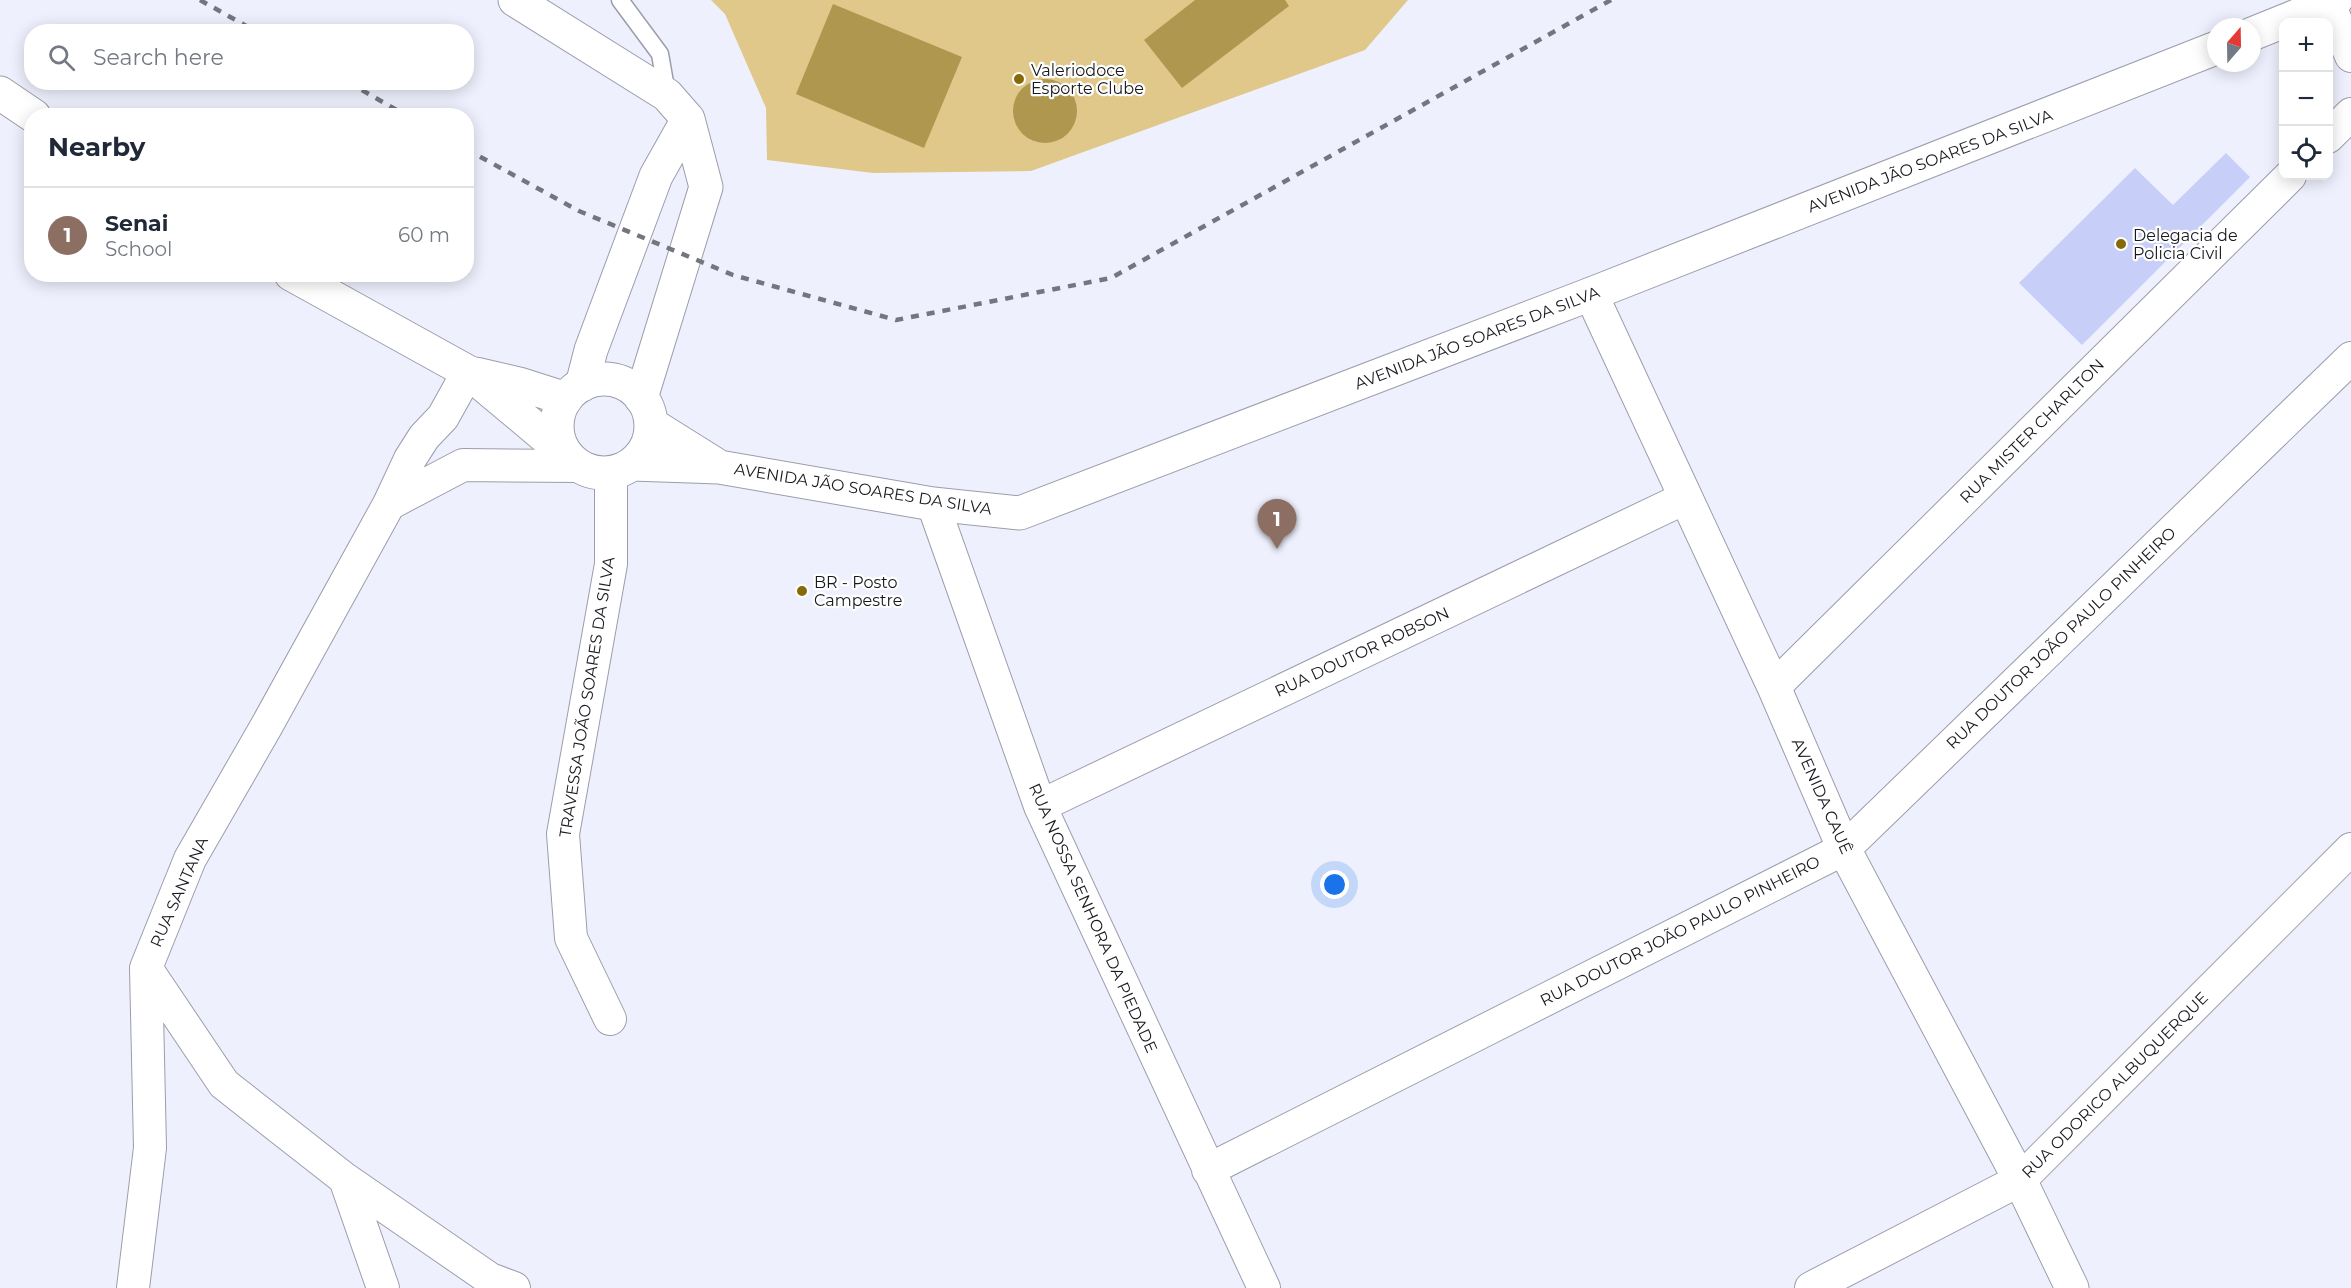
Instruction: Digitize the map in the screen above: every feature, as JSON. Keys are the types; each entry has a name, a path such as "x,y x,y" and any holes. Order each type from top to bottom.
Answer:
{"main road":[{"path":"514,0 667,95 688,119 706,187 646,411 645,450 621,469"},
{"path":"2261,30 2333,2"},
{"name":"AVENIDA JÃO SOARES DA SILVA","path":"719,467 933,504 1020,513 1591,294 2207,52"},
{"path":"0,93 24,109"},
{"path":"573,461 561,445 557,427 558,416 574,392 656,176 688,119"},
{"path":"305,282 468,372 573,461 595,472 621,469 719,467"},
{"name":"AVENIDA CAUÊ","path":"1591,294 1774,687 1844,849 2020,1180 2072,1288"},
{"path":"468,372 519,384 574,392 598,380 614,381 629,387 646,411 719,467"}],"street":[{"path":"2333,2 2351,56"},
{"path":"2333,132 2351,114"},
{"name":"RUA MISTER CHARLTON","path":"1774,687 2285,180"},
{"name":"RUA DOUTOR JOÃO PAULO PINHEIRO","path":"1208,1170 1844,849 2351,358"},
{"name":"RUA SANTANA","path":"133,1288 150,1148 146,968 190,859 266,727 388,504 410,459 424,437 443,417 468,372"},
{"path":"388,504 463,465 573,461"},
{"name":"TRAVESSA JOÃO SOARES DA SILVA","path":"610,1019 571,938 563,834 611,564 621,469"},
{"name":"RUA DOUTOR ROBSON","path":"1040,806 1685,498"},
{"name":"RUA NOSSA SENHORA DA PIEDADE","path":"933,504 1040,806 1264,1288"},
{"name":"RUA ODORICO ALBUQUERQUE","path":"1810,1288 2020,1180 2351,849"},
{"path":"146,968 224,1084 345,1179 490,1279 514,1288"},
{"path":"345,1179 383,1288"}],"lane":[{"path":"620,0 660,54 667,95"}],"shaded area":[{"name":"Valeriodoce Esporte Clube","path":"711,0 1408,0 1365,50 1031,171 873,173 767,160 766,108 725,14"},
{"path":"1195,0 1285,0 1289,6 1182,88 1144,40"},
{"path":"833,4 962,57 924,148 796,94"},
{"path":"1045,79 1068,88 1077,111 1068,134 1045,143 1022,134 1013,111 1022,88"}],"building":[{"name":"Delegacia de Policia Civil","path":"2226,153 2250,177 2082,345 2019,283 2135,168 2173,205"}],"railway":[{"path":"200,0 243,24"},
{"path":"474,153 579,211 733,275 896,320 1111,278 1611,0"},
{"path":"362,90 393,108"}],"place":[{"name":"Valeriodoce Esporte Clube","path":"1019,79"},
{"name":"Delegacia de Policia Civil","path":"2121,244"},
{"name":"Senai","path":"1277,549"},
{"name":"BR - Posto Campestre","path":"802,591"}]}
